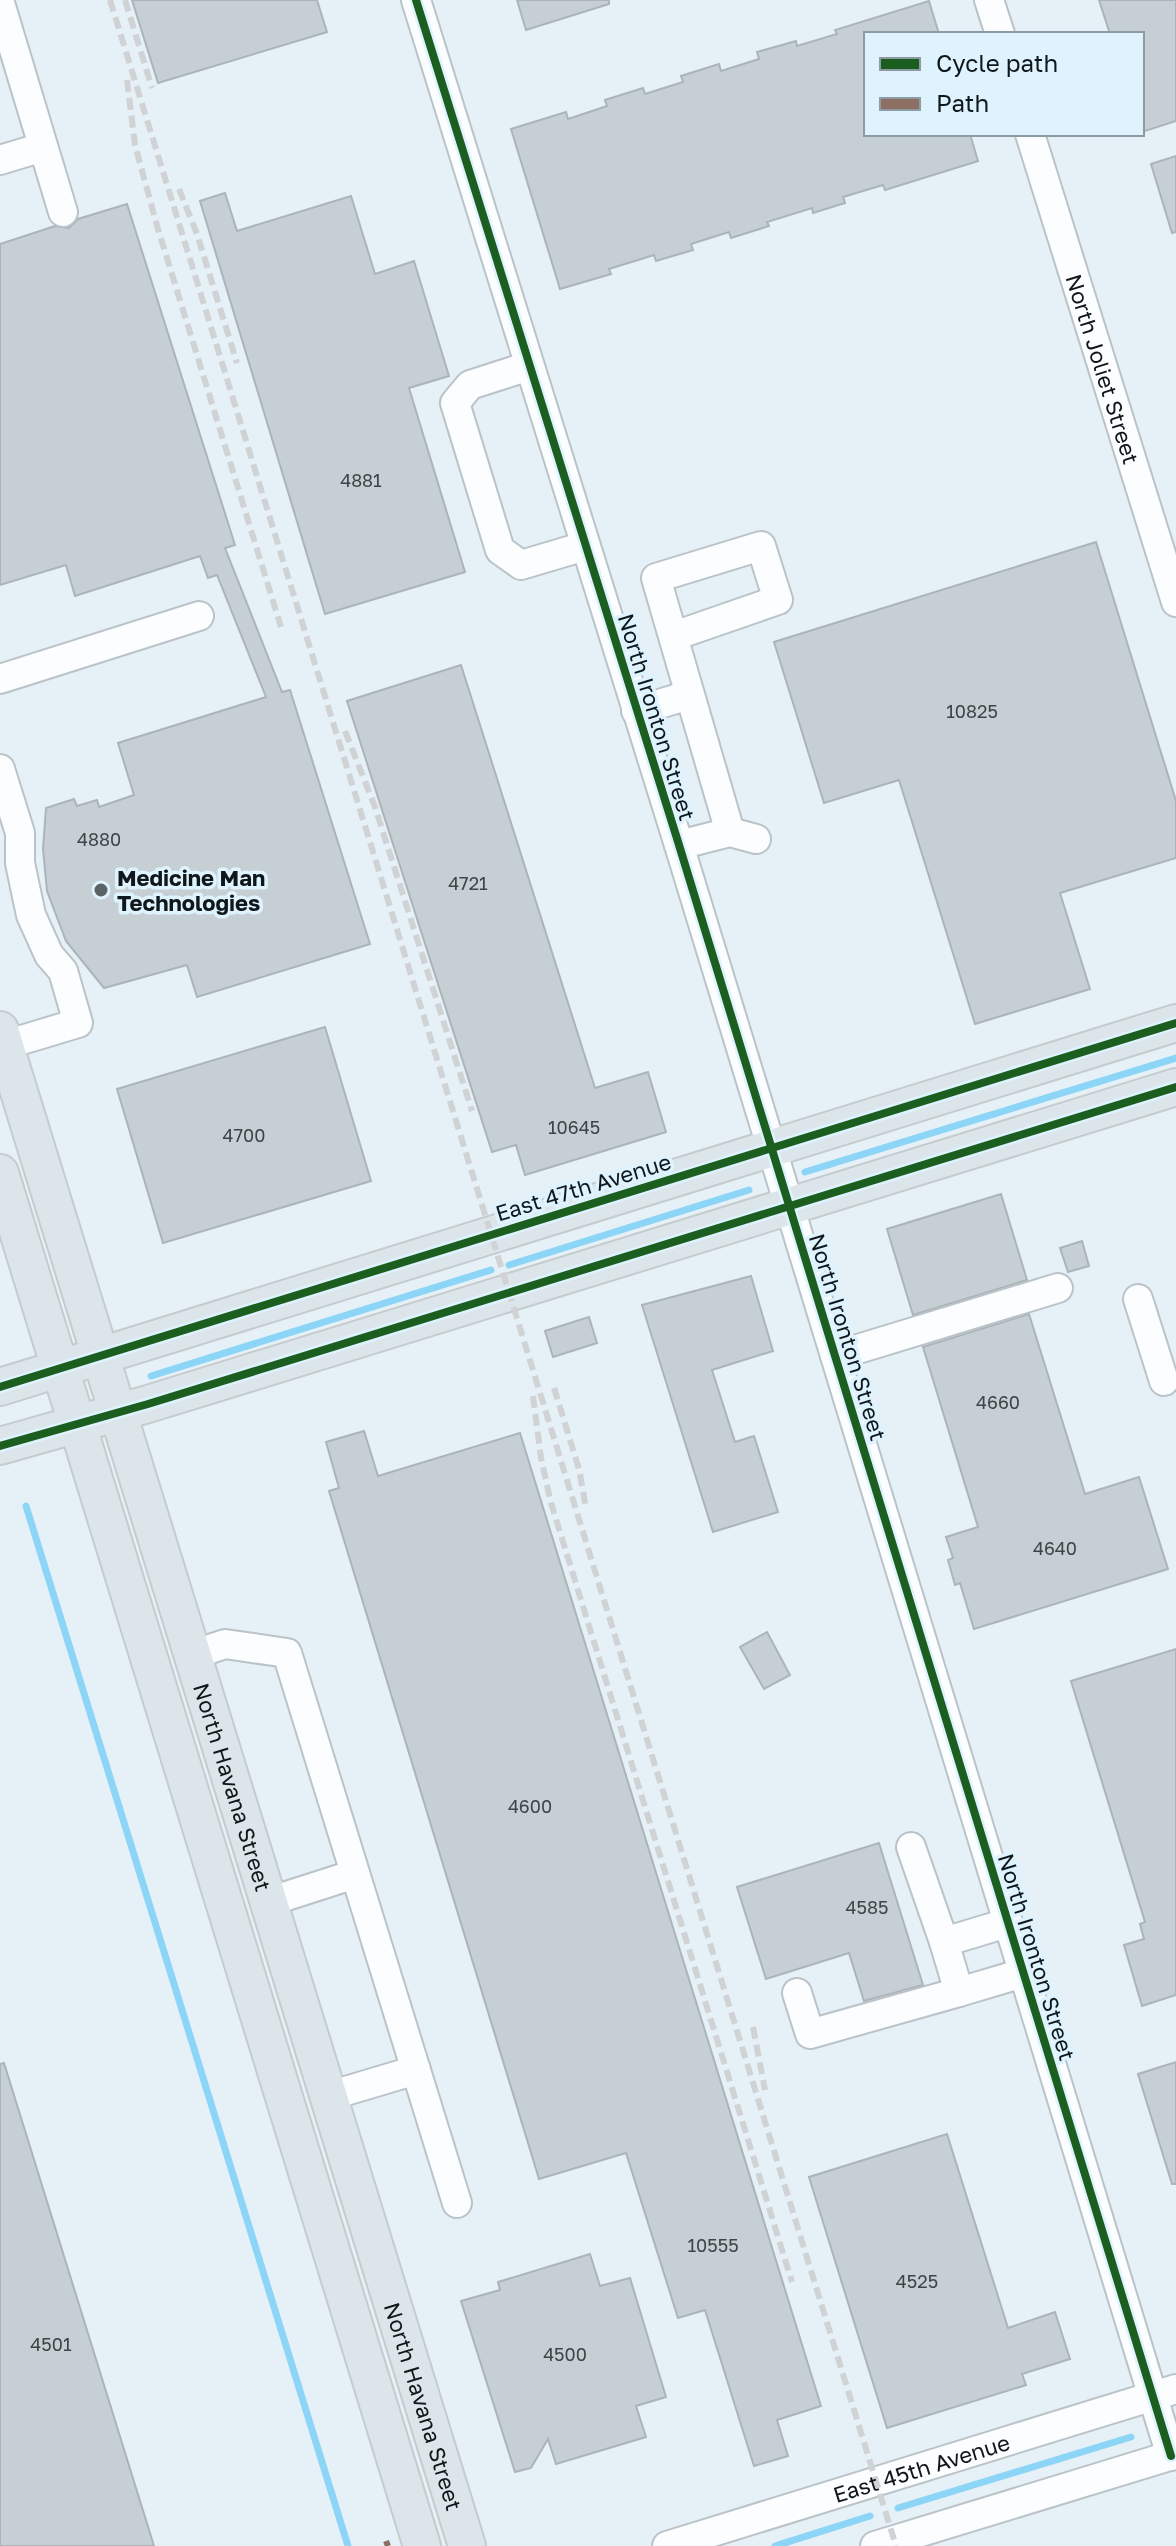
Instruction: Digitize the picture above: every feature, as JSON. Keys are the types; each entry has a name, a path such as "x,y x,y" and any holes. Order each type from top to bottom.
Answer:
{"main road":[{"name":"East 47th Avenue","path":"0,1387 1176,1023"},
{"name":"North Havana Street","path":"2,1037 467,2546"},
{"path":"0,1446 117,1413 1176,1087"},
{"name":"North Havana Street","path":"0,1173 422,2546"}],"street":[{"name":"North Ironton Street","path":"416,0 679,845 1007,1923 1164,2393 1173,2455"},
{"path":"989,0 999,32"},
{"path":"0,3 63,212"},
{"name":"North Joliet Street","path":"1031,136 1169,548 1176,602"},
{"path":"0,160 43,147"},
{"path":"529,366 470,385 455,403 500,550 521,565 585,546"},
{"path":"0,679 199,616"},
{"path":"674,636 689,695 743,835 679,845"},
{"path":"636,711 689,695"},
{"path":"0,769 20,833 20,863 31,915 49,955 63,971 78,1023 2,1037"},
{"path":"835,1356 1058,1288"},
{"path":"1138,1299 1164,1381"},
{"path":"192,1655 225,1644 287,1653 457,2203"},
{"path":"911,1847 959,1992"},
{"path":"268,1902 355,1874"},
{"path":"944,1942 1007,1923"},
{"path":"797,1993 810,2034 1023,1973"},
{"path":"329,2096 416,2070"},
{"name":"East 45th Avenue","path":"667,2546 1164,2393"},
{"path":"875,2546 963,2534 1173,2455"}],"building":[{"path":"132,0 317,0 327,32 158,83"},
{"path":"517,0 609,0 609,4 526,30"},
{"path":"1099,0 1176,0 1176,121 1144,131 1144,32 1109,32"},
{"path":"929,1 938,32 864,32 864,136 971,136 978,161 885,190 883,185 843,197 845,203 813,213 812,208 767,222 769,226 731,238 729,232 691,244 693,250 656,261 654,255 609,269 611,274 560,289 511,129 566,112 568,119 607,106 605,100 643,88 645,94 683,82 681,76 719,64 721,71 759,59 757,52 796,41 797,46 837,34 835,30"},
{"path":"1176,156 1176,232 1172,233 1151,164"},
{"path":"225,193 237,231 351,196 375,274 414,261 449,376 409,388 465,572 325,614 200,201"},
{"path":"127,204 235,545 225,548 282,692 290,690 370,944 197,997 187,965 104,988 66,941 47,891 43,849 46,808 74,799 77,806 97,800 99,807 134,795 118,743 266,697 217,575 208,578 200,556 75,596 66,565 0,585 0,244 55,226 69,228 78,219"},
{"path":"1096,542 1176,801 1176,858 1060,893 1090,989 975,1024 899,780 824,803 774,642"},
{"path":"461,665 595,1088 648,1072 666,1132 525,1175 516,1145 492,1152 347,701"},
{"path":"325,1027 371,1181 163,1243 117,1089"},
{"path":"1001,1194 1027,1280 913,1315 887,1229"},
{"path":"1082,1241 1089,1266 1068,1272 1060,1248"},
{"path":"751,1276 773,1351 712,1370 735,1442 754,1436 778,1512 713,1532 642,1305"},
{"path":"1029,1314 1085,1494 1139,1477 1168,1569 974,1629 960,1583 955,1585 948,1560 953,1558 946,1537 978,1527 923,1347"},
{"path":"589,1317 597,1343 553,1357 545,1331"},
{"path":"364,1431 378,1476 520,1433 821,2406 777,2420 788,2456 754,2466 705,2310 678,2318 626,2153 539,2179 329,1491 339,1488 326,1442"},
{"path":"767,1632 790,1675 764,1689 740,1647"},
{"path":"1176,1649 1176,1995 1142,2006 1124,1945 1144,1939 1140,1924 1145,1922 1071,1681"},
{"path":"879,1843 923,1985 864,2001 849,1953 766,1979 737,1887"},
{"path":"1176,2062 1176,2184 1172,2184 1138,2074"},
{"path":"4,2063 154,2546 0,2546 0,2064"},
{"path":"947,2134 1008,2328 1055,2312 1070,2359 1022,2374 1026,2385 887,2428 809,2177"},
{"path":"590,2254 600,2286 630,2278 666,2397 636,2406 646,2437 556,2464 548,2439 531,2468 515,2472 461,2301 500,2290 498,2282"}],"waterway":[{"path":"805,1172 1176,1058"},
{"path":"509,1265 749,1190"},
{"path":"151,1376 491,1270"},
{"path":"26,1506 348,2546"},
{"path":"898,2508 1131,2437"},
{"path":"775,2546 870,2516"}],"railway":[{"path":"110,0 896,2546"},
{"path":"125,0 152,88"},
{"path":"127,80 135,145 158,229 281,627"},
{"path":"179,189 197,234 237,363"},
{"path":"345,731 375,807 472,1111"},
{"path":"554,1388 579,1469 586,1508"},
{"path":"533,1396 551,1503 792,2282"},
{"path":"753,2027 765,2090"}],"marked path":[{"path":"386,2541 388,2546"}],"cycle path":[{"path":"416,0 679,845 1171,2456"},
{"path":"0,1387 1176,1023"},
{"path":"0,1446 148,1404 1176,1087"}],"place":[{"name":"Medicine Man Technologies","path":"101,890"}]}
